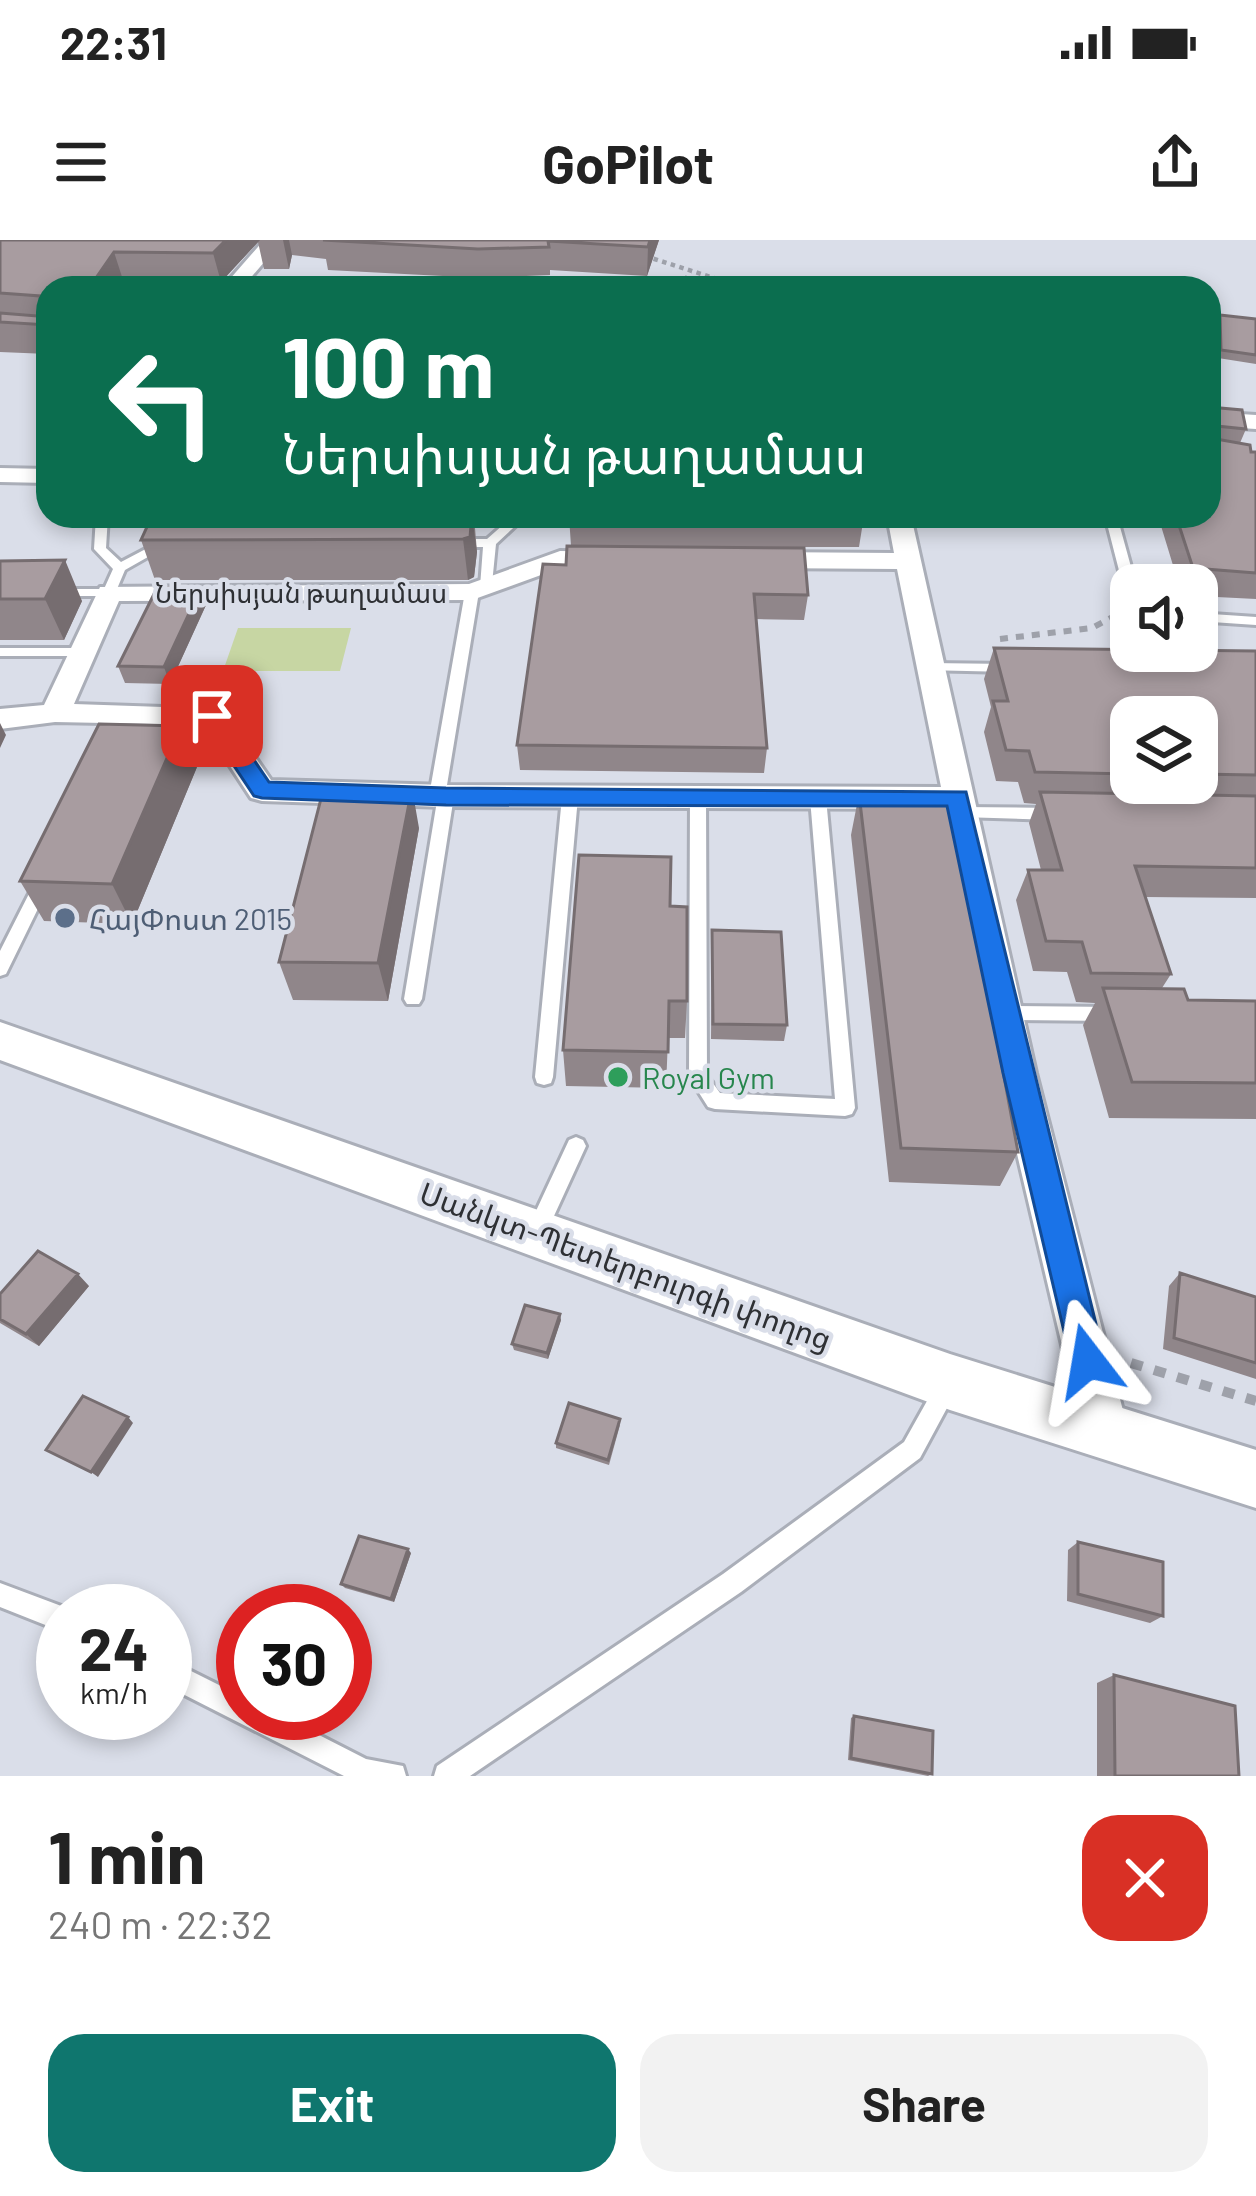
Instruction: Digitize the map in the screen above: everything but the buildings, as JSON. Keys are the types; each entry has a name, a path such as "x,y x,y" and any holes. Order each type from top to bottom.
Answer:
{"street":[{"path":"242,276 274,240"},
{"path":"0,475 36,477"},
{"path":"900,528 1004,1013 1106,1430"},
{"name":"Ներսիսյան թաղամաս","path":"114,580 479,588 560,560 652,560"},
{"path":"722,560 907,561"},
{"path":"55,713 114,580"},
{"path":"0,719 55,713 120,724 212,716 262,790 818,798 959,805"},
{"name":"Սանկտ-Պետերբուրգի փողոց","path":"0,1041 950,1382 1256,1479"}],"lane":[{"path":"101,528 100,549 114,580"},
{"path":"412,999 441,796 479,588 490,543 507,528"},
{"path":"1114,528 1124,564"},
{"path":"443,543 490,543"},
{"path":"44,593 114,580 165,544 188,544"},
{"path":"1218,618 1256,621"},
{"path":"0,652 83,652"},
{"path":"929,667 1023,668"},
{"path":"544,1077 570,797"},
{"path":"698,797 698,1077 715,1101 845,1108 818,798"},
{"path":"959,805 1074,814"},
{"path":"0,969 52,862"},
{"path":"1004,1013 1142,1015"},
{"path":"536,1233 576,1146"},
{"path":"447,1776 732,1583 912,1450 950,1382"},
{"path":"0,1595 36,1609"},
{"path":"301,1740 364,1772 393,1776"}],"path":[{"path":"638,255 704,276"},
{"path":"688,276 690,272"},
{"path":"1066,628 1092,628 1110,618"}],"green space":[{"path":"238,628 351,628 340,671 223,671"}],"place":[{"name":"ՀայՓոստ 2015","path":"65,918"},
{"name":"Royal Gym","path":"618,1077"}],"route":[{"path":"212,716 262,790 446,796 958,798 1017,1073 1088,1361"}]}
